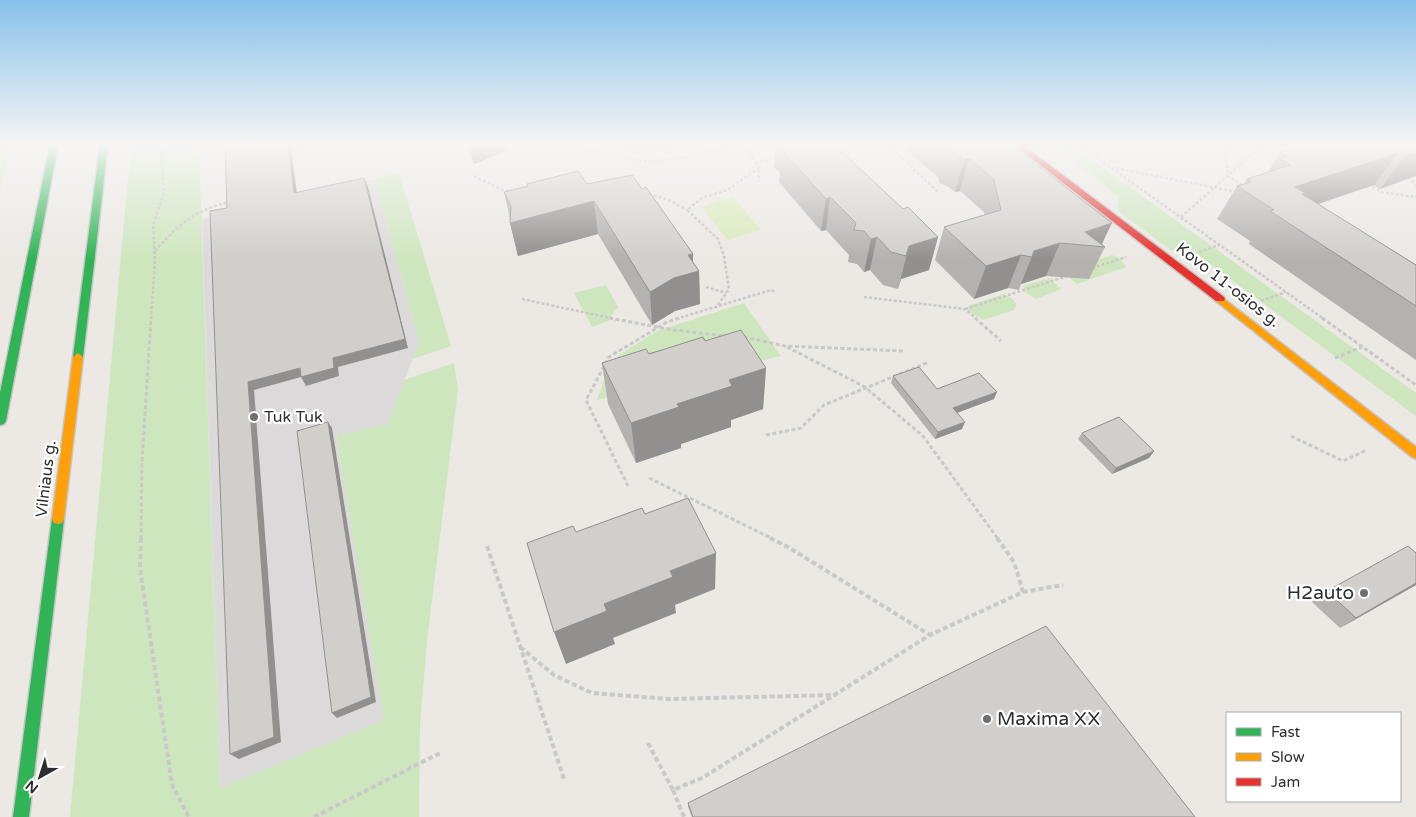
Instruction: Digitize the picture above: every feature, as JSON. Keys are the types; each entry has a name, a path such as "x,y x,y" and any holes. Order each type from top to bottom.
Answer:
{"main road":[{"path":"0,421 47,183"},
{"name":"Vilniaus g.","path":"21,817 99,183"},
{"name":"Kovo 11-osios g.","path":"1068,183 1188,274 1416,454"}],"path":[{"path":"163,183 164,192 153,226 154,251 142,461 140,568 172,785 190,817"},
{"path":"489,183 503,190 521,192"},
{"path":"687,210 702,198 727,190 737,183"},
{"path":"929,183 939,193"},
{"path":"1134,183 1416,385"},
{"path":"1196,183 1242,193"},
{"path":"1181,217 1220,183"},
{"path":"1239,183 1252,192"},
{"path":"1367,184 1382,192 1416,197"},
{"path":"648,194 669,200 687,210 718,239 724,256 729,289 718,306"},
{"path":"154,251 178,225 208,207 232,201"},
{"path":"1091,268 1127,257"},
{"path":"864,297 965,309 1073,274"},
{"path":"706,288 726,293"},
{"path":"628,486 586,400 609,357 658,327 771,290 776,292"},
{"path":"522,299 658,327 699,334 734,336"},
{"path":"965,309 1001,341"},
{"path":"743,337 785,346 903,351"},
{"path":"785,346 865,387 923,436 1014,562 1023,592"},
{"path":"766,435 801,428 824,405 929,362"},
{"path":"1291,436 1342,461 1395,437"},
{"path":"649,478 788,547 930,635"},
{"path":"487,546 564,779"},
{"path":"673,790 702,778 930,635 1023,592 1063,585"},
{"path":"520,647 554,675 592,694 669,699 835,695"},
{"path":"648,743 673,790 684,817"},
{"path":"314,817 442,752"}],"shaded area":[{"path":"357,183 376,183 419,342 387,425 336,436 385,720 220,788 202,219"}],"green space":[{"path":"128,183 200,183 220,788 384,720 336,435 387,425 404,380 454,363 458,390 427,641 420,725 419,817 70,817"},
{"path":"376,183 402,183 451,346 412,359 419,342"},
{"path":"1101,183 1124,183 1416,393 1416,416 1194,252 1171,250 1118,211 1119,197"},
{"path":"733,197 761,230 728,240 701,207"},
{"path":"1112,255 1119,258 1126,267 1077,284 1063,272"},
{"path":"1049,278 1061,289 1036,299 1025,292 1023,286"},
{"path":"606,285 618,307 608,321 592,327 574,293"},
{"path":"1004,294 1017,304 1014,310 983,320 969,311 968,306"},
{"path":"744,303 781,356 597,400 610,363 622,353 657,331"}],"building":[{"path":"226,183 293,183 294,193 340,183 365,183 405,339 333,358 334,368 301,377 300,368 248,382 274,737 230,754 210,211 227,208"},
{"path":"638,183 642,189 646,187 693,254 688,255 699,271 674,278 650,292 594,201 510,223 511,206 504,192 528,186 527,184"},
{"path":"812,183 876,183 903,209 908,207 938,237 909,246 906,256 891,252 877,237 871,239 864,231 854,230 856,223 830,197 826,199"},
{"path":"995,183 1060,183 1112,223 1085,232 1105,247 1060,243 1034,251 1032,257 1021,255 986,266 944,227 1001,210"},
{"path":"1247,183 1307,183 1295,187 1305,193 1302,194 1416,265 1416,306 1270,211 1274,210 1237,186"},
{"path":"741,330 766,368 729,380 732,386 677,404 679,407 631,423 602,363 646,349 649,354 703,337 705,341"},
{"path":"919,367 937,389 979,373 997,392 953,408 965,422 938,432 893,376"},
{"path":"1119,417 1154,451 1116,468 1082,433"},
{"path":"328,422 371,697 332,713 297,431"},
{"path":"688,498 716,553 670,571 673,577 604,604 607,611 554,632 527,543 573,526 576,532 642,508 645,514"},
{"name":"H2auto","path":"1408,546 1416,553 1416,583 1356,618 1327,591"},
{"name":"Maxima XX","path":"1046,626 1195,817 693,817 688,803"}],"traffic: fast":[{"path":"0,421 47,183"},
{"path":"78,357 99,183"},
{"path":"21,817 58,519"}],"traffic: slow":[{"path":"1220,299 1416,454"},
{"path":"58,519 78,357"}],"traffic: jam":[{"path":"1068,183 1220,299"}],"place":[{"name":"Tuk Tuk","path":"254,417"},
{"name":"H2auto","path":"1364,593"},
{"name":"Maxima XX","path":"987,719"}]}
